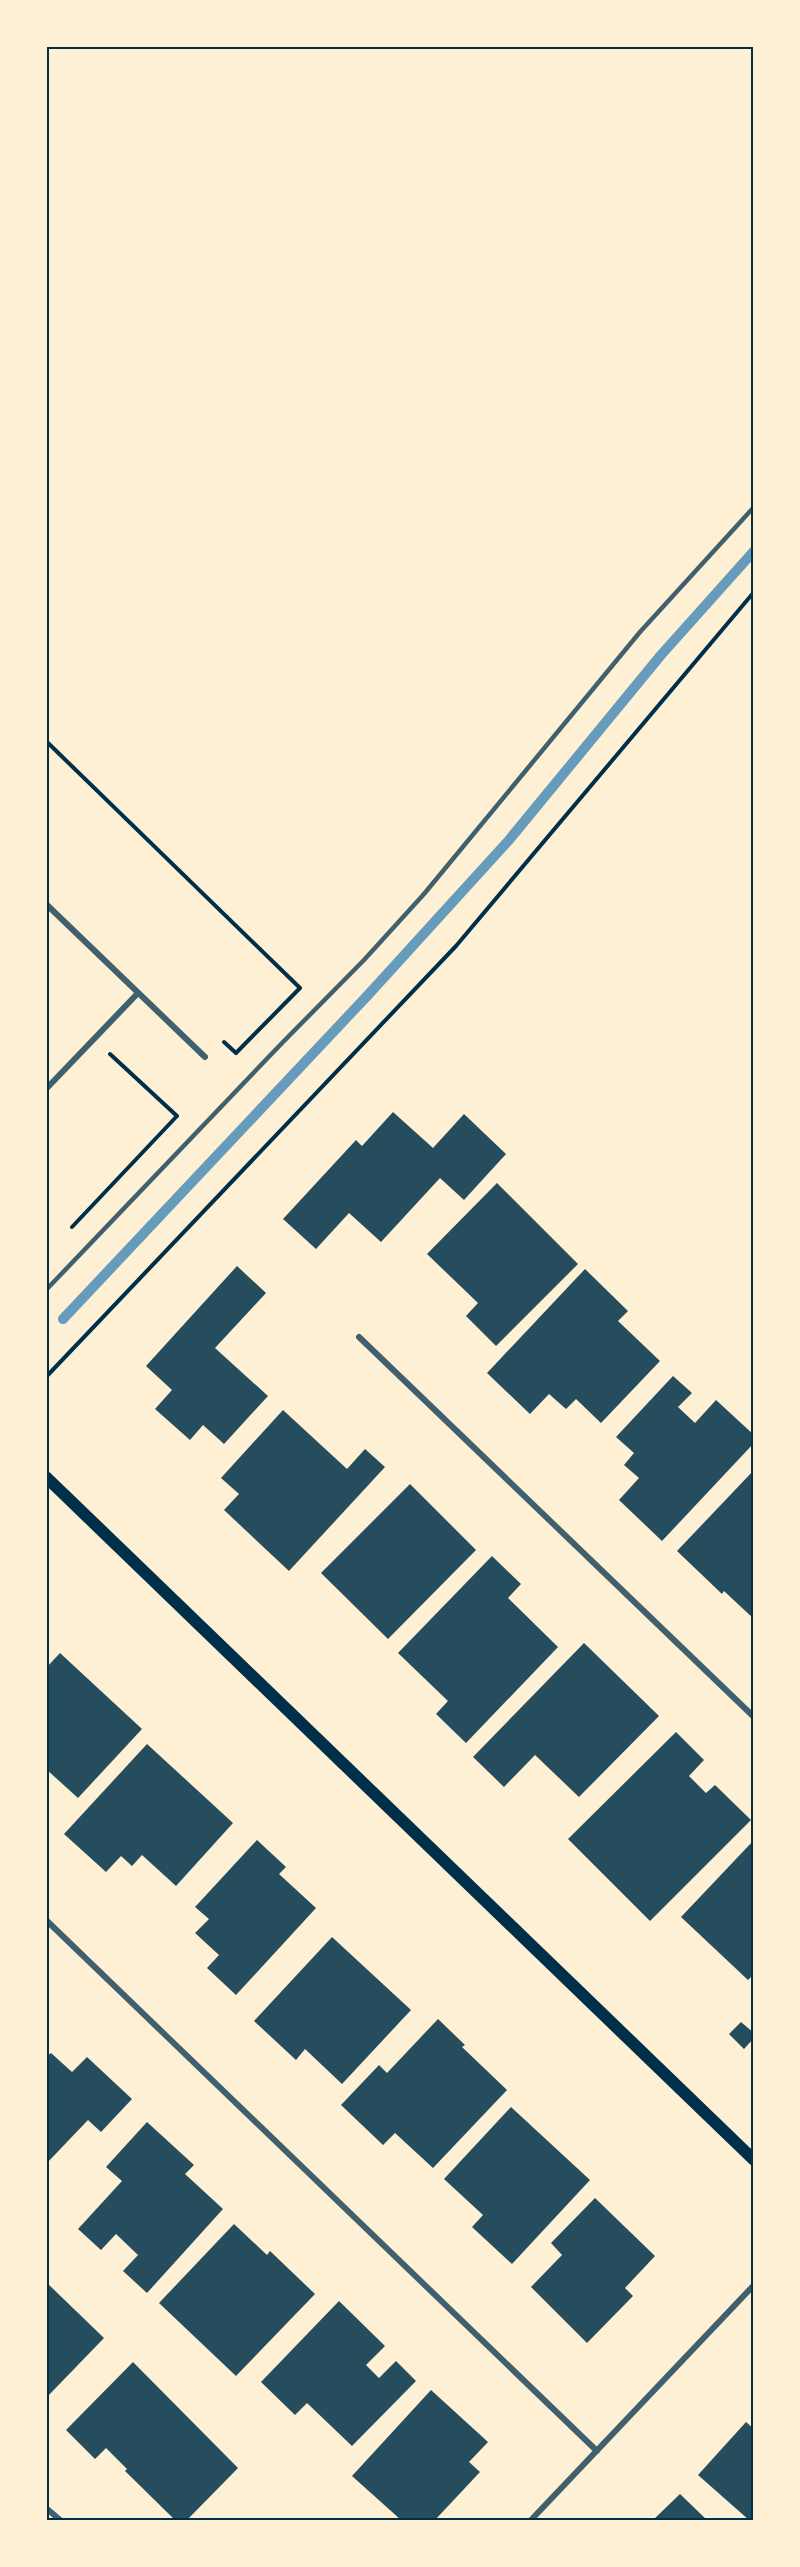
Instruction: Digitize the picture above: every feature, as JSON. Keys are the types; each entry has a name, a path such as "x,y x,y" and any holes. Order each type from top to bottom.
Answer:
{"main road":[{"path":"46,1477 753,2160"}],"street":[{"path":"46,904 205,1057"},
{"path":"46,1089 138,993"},
{"path":"359,1337 753,1717"},
{"path":"46,1920 597,2451"},
{"path":"531,2520 753,2285"},
{"path":"46,2508 60,2520"}],"lane":[{"path":"46,1290 379,944 469,840 640,632 753,507"}],"path":[{"path":"46,1377 456,946 753,592"},
{"path":"46,741 300,988 236,1053 222,1040"},
{"path":"71,1228 177,1116 110,1053"}],"building":[{"path":"393,1112 433,1148 464,1114 506,1154 464,1200 440,1178 381,1242 349,1213 316,1249 283,1219 356,1140 362,1146"},
{"path":"497,1183 578,1264 496,1346 466,1316 478,1303 427,1254"},
{"path":"237,1266 266,1293 215,1348 268,1396 224,1444 203,1425 190,1440 155,1409 172,1390 146,1366"},
{"path":"585,1269 628,1311 618,1321 660,1361 601,1423 576,1399 566,1409 549,1394 530,1414 487,1373"},
{"path":"673,1376 692,1393 678,1407 695,1423 716,1400 754,1435 754,1443 662,1541 619,1500 639,1478 624,1465 634,1453 616,1437"},
{"path":"283,1410 347,1469 365,1449 385,1467 289,1571 224,1510 239,1494 221,1478"},
{"path":"754,1470 754,1619 724,1591 722,1594 677,1551"},
{"path":"410,1484 476,1550 388,1639 321,1573"},
{"path":"492,1556 521,1584 508,1598 558,1647 466,1743 436,1714 448,1701 398,1653"},
{"path":"584,1643 659,1716 579,1797 535,1755 504,1787 473,1757"},
{"path":"60,1653 142,1729 78,1798 46,1769 46,1668"},
{"path":"676,1732 704,1760 689,1776 706,1793 715,1785 751,1820 650,1921 568,1839"},
{"path":"147,1744 233,1823 176,1886 142,1855 132,1866 121,1856 106,1872 64,1834"},
{"path":"257,1840 286,1867 279,1874 316,1908 236,1995 207,1968 219,1955 195,1933 209,1919 195,1907"},
{"path":"754,1840 754,1974 748,1980 681,1917"},
{"path":"332,1937 411,2010 342,2084 305,2049 296,2060 254,2021"},
{"path":"438,2019 465,2045 462,2047 507,2090 433,2168 395,2133 383,2145 341,2105 379,2065 387,2073"},
{"path":"741,2022 754,2033 754,2038 744,2049 729,2034"},
{"path":"51,2053 72,2072 87,2057 132,2099 101,2132 88,2120 46,2164 46,2057"},
{"path":"511,2107 590,2180 512,2264 472,2227 483,2215 444,2179"},
{"path":"147,2122 194,2165 185,2174 223,2209 147,2293 123,2271 138,2255 116,2234 101,2250 78,2229 122,2181 106,2167"},
{"path":"595,2198 655,2256 625,2288 633,2296 587,2343 531,2287 562,2255 551,2243"},
{"path":"234,2224 267,2255 270,2251 315,2294 236,2376 159,2303"},
{"path":"46,2282 104,2338 46,2398"},
{"path":"339,2301 385,2346 366,2365 379,2378 396,2361 416,2381 352,2446 307,2403 295,2415 261,2382"},
{"path":"133,2362 238,2468 187,2520 175,2520 125,2471 127,2469 106,2448 95,2459 66,2430"},
{"path":"431,2390 488,2442 469,2462 480,2472 435,2520 401,2520 352,2476"},
{"path":"746,2422 754,2429 754,2520 749,2520 698,2475"},
{"path":"680,2494 707,2520 653,2520"}],"waterway":[{"path":"63,1319 368,995 509,840 661,655 754,551"}]}
